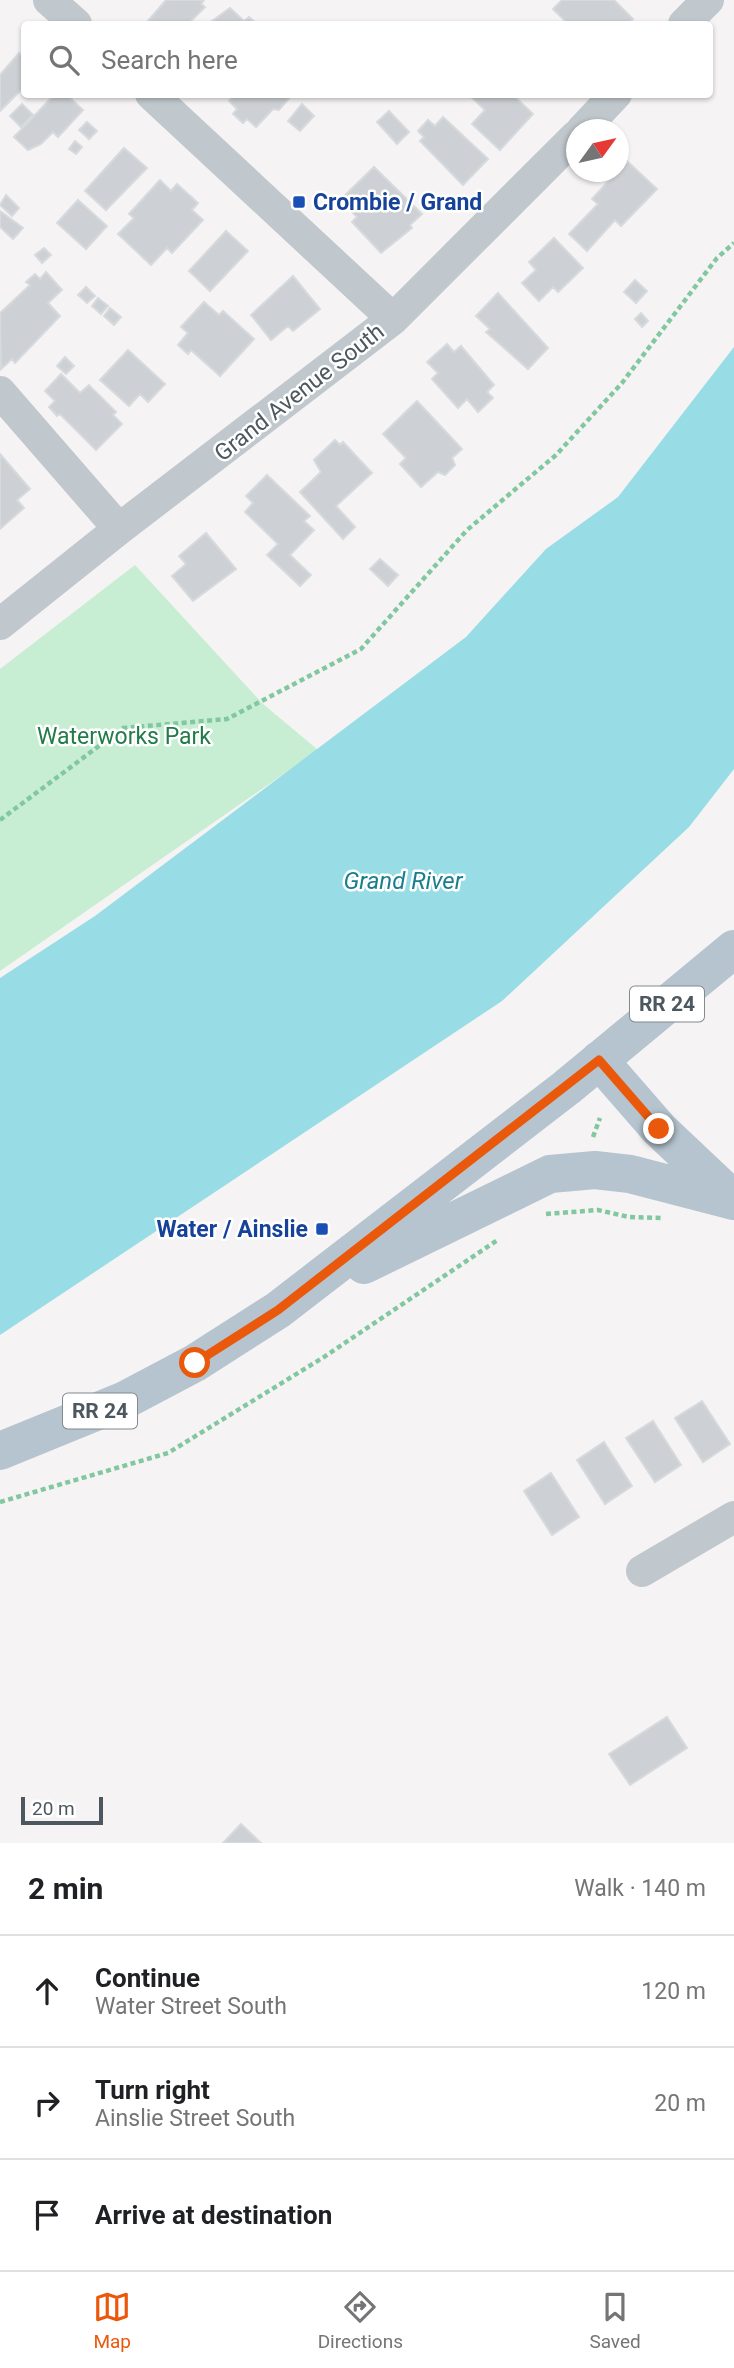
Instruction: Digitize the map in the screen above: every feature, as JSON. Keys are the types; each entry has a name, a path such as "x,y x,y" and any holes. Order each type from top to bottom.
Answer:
{"main road":[{"name":"RR 24","path":"0,1451 125,1400 195,1363 278,1310 599,1060 734,949"},
{"path":"599,1060 659,1129 734,1200"},
{"path":"278,1310 476,1208 550,1174 596,1170 630,1174 734,1200"}],"street":[{"path":"49,0 73,21"},
{"path":"155,98 393,319"},
{"path":"592,119 612,98"},
{"name":"Grand Avenue South","path":"4,614 393,319 566,146"},
{"path":"0,392 119,529"},
{"path":"642,1571 734,1517"}],"path":[{"path":"0,820 124,728 227,719 361,649 467,530 556,455 622,383 717,258 734,243"},
{"path":"534,1215 598,1210 629,1217"},
{"path":"0,1503 168,1453 324,1357 501,1237"}],"green space":[{"name":"Waterworks Park","path":"135,565 263,704 318,750 0,971 0,669"}],"water":[{"name":"Grand River","path":"734,347 734,769 689,827 502,1001 0,1335 0,978 95,916 466,637 546,549 618,497"}],"building":[{"path":"166,0 204,0 201,4 205,7 191,21 148,21"},
{"path":"562,0 614,0 633,19 565,21 553,9"},
{"path":"230,8 244,21 212,21"},
{"path":"19,53 21,90 0,111 0,75"},
{"path":"51,98 72,98 83,110 58,137 53,132 41,144 28,150 14,137"},
{"path":"232,98 290,98 279,110 273,109 256,127 247,119 243,123 233,114 237,109 229,101"},
{"path":"472,98 516,98 533,114 500,150 472,124 485,110"},
{"path":"22,104 33,115 21,127 10,116"},
{"path":"302,104 314,116 300,131 288,121"},
{"path":"389,111 409,132 397,144 377,122"},
{"path":"443,117 488,159 463,185 420,141 424,137 418,131 428,120 435,126"},
{"path":"87,122 97,131 89,139 79,130"},
{"path":"75,141 82,147 76,154 69,149"},
{"path":"124,148 147,168 106,210 85,191"},
{"path":"629,163 657,189 621,226 615,220 587,251 569,234 598,204 592,199 608,182 629,182"},
{"path":"374,167 422,214 410,225 412,228 381,253 352,222 357,217 340,200"},
{"path":"160,180 171,191 177,184 198,203 192,210 203,220 172,253 167,248 151,265 118,234 134,218 129,214"},
{"path":"6,195 19,208 12,216 0,205"},
{"path":"78,200 107,226 86,249 57,223"},
{"path":"0,211 23,228 13,239 0,227"},
{"path":"226,231 248,251 210,291 189,271"},
{"path":"554,238 583,268 558,292 553,287 539,301 522,283 536,270 529,262"},
{"path":"44,248 51,255 42,263 35,255"},
{"path":"46,272 62,290 48,303 60,316 15,363 12,359 1,369 0,313 30,285 26,282 35,274 40,279"},
{"path":"293,276 320,309 293,331 288,326 271,340 251,315"},
{"path":"635,280 647,291 636,303 624,292"},
{"path":"86,287 95,296 87,303 78,295"},
{"path":"498,293 548,348 528,369 486,332 490,329 476,316"},
{"path":"98,298 108,306 101,314 92,306"},
{"path":"204,302 219,315 223,311 254,339 220,376 191,350 188,354 178,345 188,333 181,327"},
{"path":"110,308 121,317 114,325 104,316"},
{"path":"641,313 648,321 642,327 635,319"},
{"path":"447,344 454,352 461,346 494,385 487,392 493,398 478,412 467,399 458,408 432,379 438,373 427,362"},
{"path":"128,350 165,384 148,402 140,394 129,406 100,380"},
{"path":"65,357 74,366 66,374 57,366"},
{"path":"61,374 80,393 89,385 116,412 113,415 122,424 96,450 60,414 57,416 49,407 55,401 45,391"},
{"path":"417,401 462,449 452,458 455,465 445,475 438,472 421,487 400,464 406,458 383,434"},
{"path":"335,440 340,445 343,442 372,473 336,506 355,527 343,539 300,492 321,472 314,460"},
{"path":"0,454 30,489 17,500 24,508 0,529"},
{"path":"267,475 310,516 304,521 314,530 290,555 311,575 300,586 267,555 278,544 245,512 253,503 246,496"},
{"path":"206,533 236,569 193,601 172,576 186,564 179,556"},
{"path":"380,559 398,575 388,586 370,569"},
{"path":"702,1401 730,1444 703,1462 675,1418"},
{"path":"653,1421 681,1465 655,1482 626,1438"},
{"path":"604,1442 632,1486 605,1504 577,1460"},
{"path":"551,1473 579,1517 552,1535 524,1491"},
{"path":"667,1717 687,1748 630,1785 609,1754"},
{"path":"241,1824 261,1843 223,1843"}],"place":[{"name":"Crombie / Grand","path":"299,202"},
{"name":"Water / Ainslie","path":"322,1229"}],"route":[{"path":"195,1363 278,1310 599,1060 659,1129"}]}
